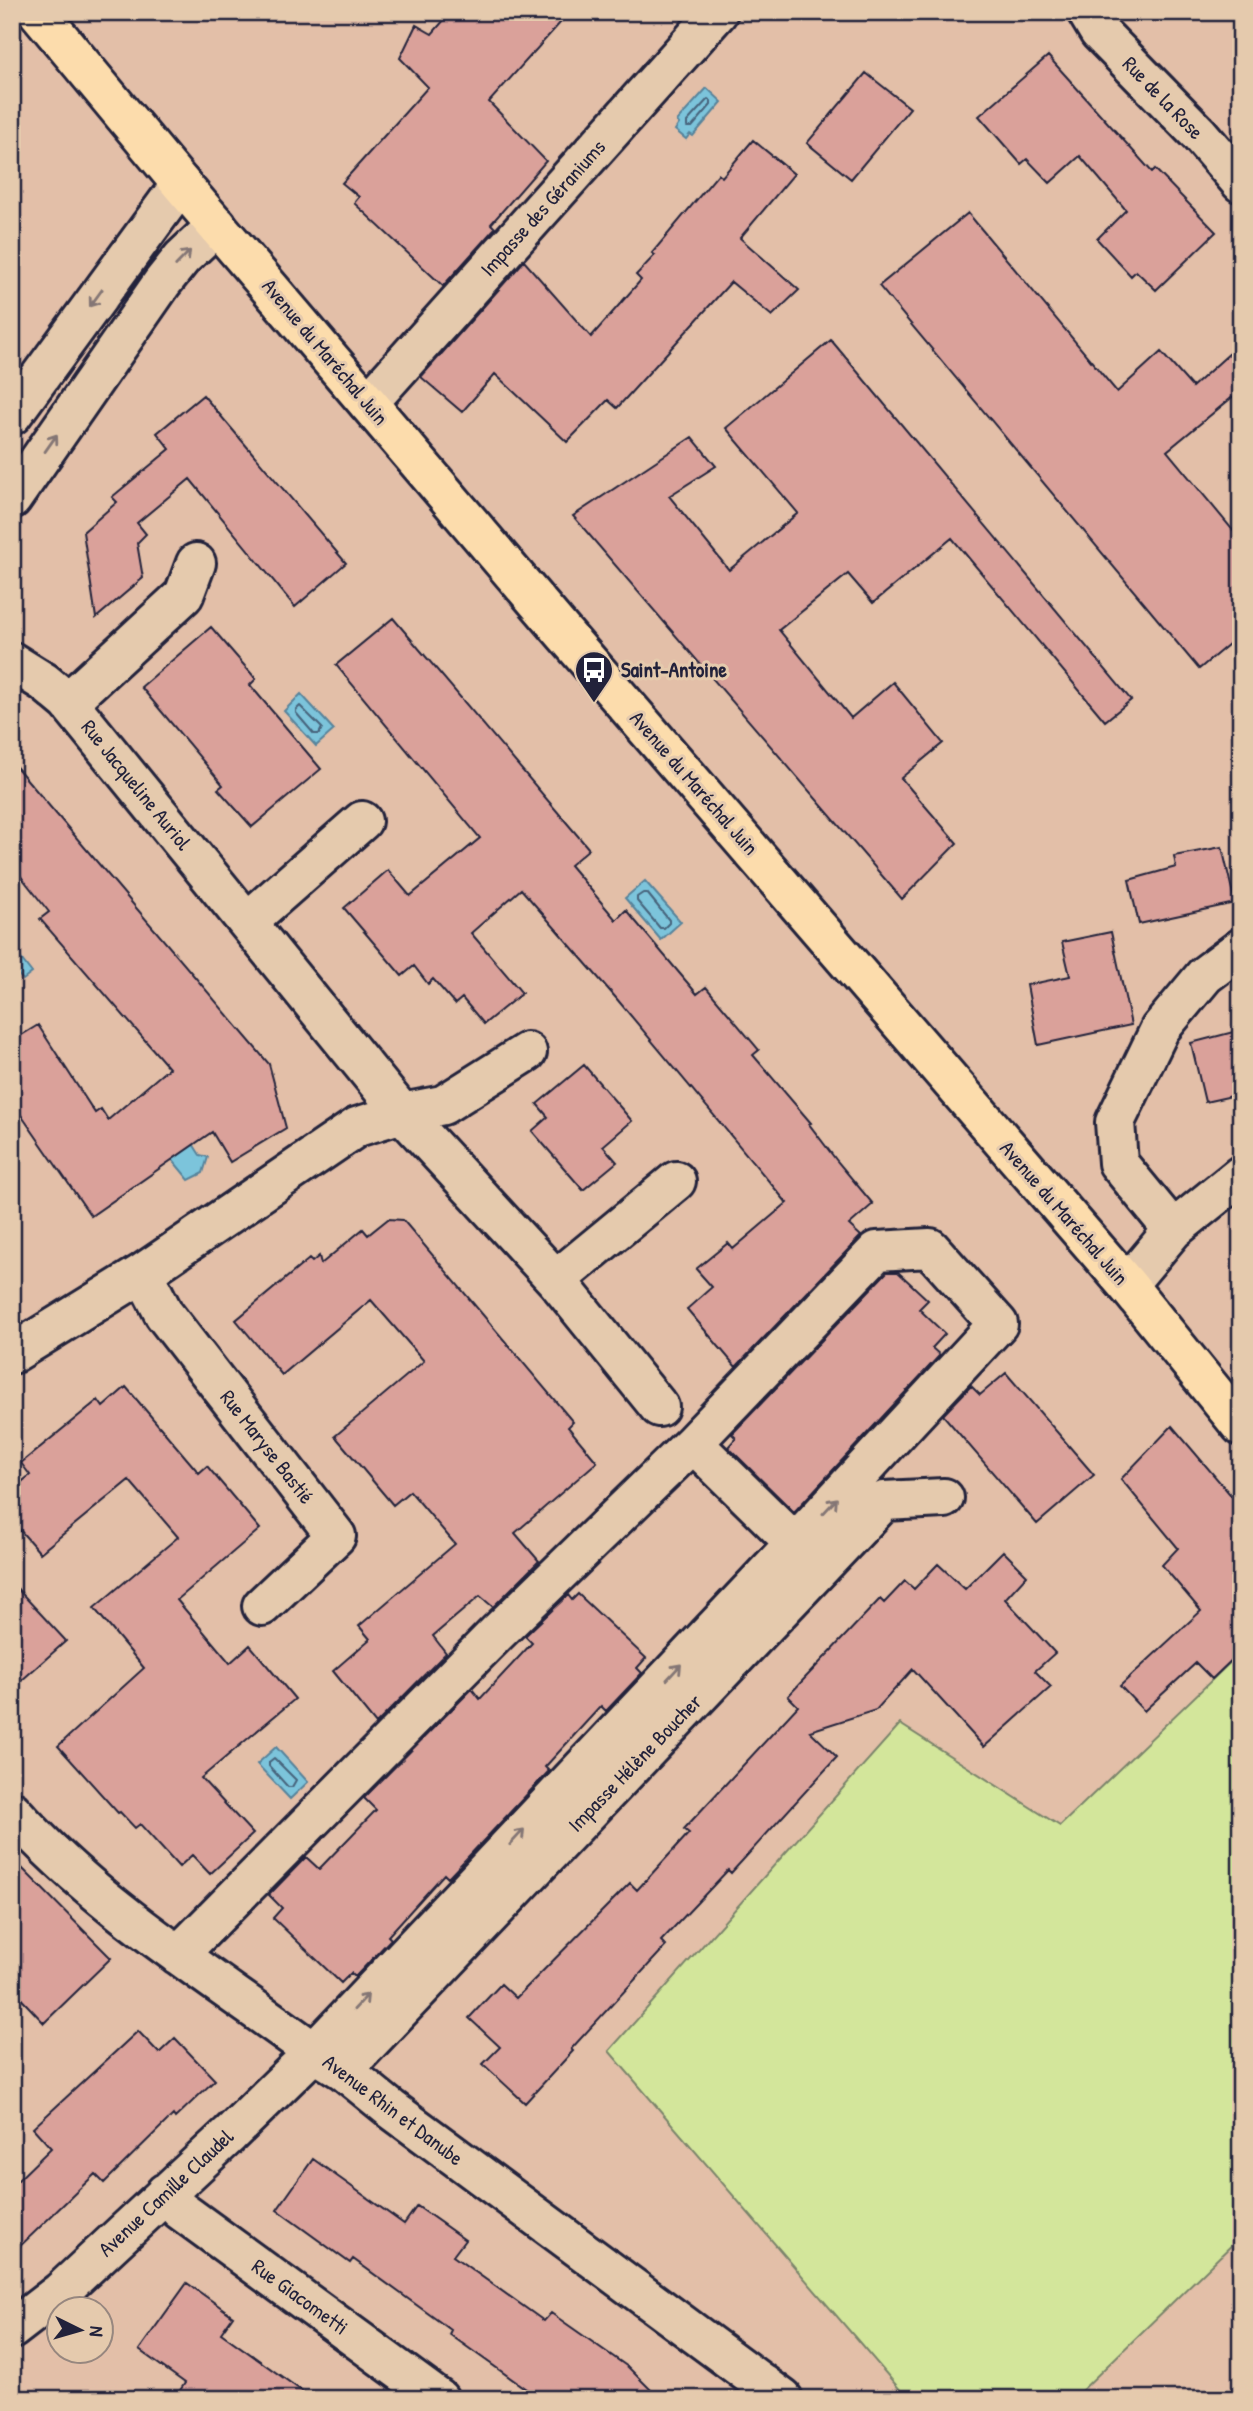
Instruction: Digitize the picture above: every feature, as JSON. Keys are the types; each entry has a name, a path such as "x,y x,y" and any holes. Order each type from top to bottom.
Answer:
{"main road":[{"name":"Avenue du Maréchal Juin","path":"38,12 368,403 1127,1285 1241,1426"}],"street":[{"name":"Impasse des Géraniums","path":"368,403 718,12"},
{"name":"Rue de la Rose","path":"1087,12 1099,32 1199,134 1241,183"},
{"path":"12,415 181,184"},
{"path":"12,499 162,283 182,258 217,225"},
{"path":"68,702 184,596 196,563"},
{"name":"Rue Jacqueline Auriol","path":"12,662 44,682 68,702 402,1113 556,1280 659,1407"},
{"path":"247,922 362,821"},
{"path":"1174,1230 1118,1163 1115,1122 1160,1029 1205,975 1241,948"},
{"path":"12,1354 143,1273 357,1127 402,1113 443,1105 527,1052"},
{"path":"1127,1285 1174,1230 1241,1175"},
{"path":"556,1280 676,1181"},
{"path":"178,1955 497,1633 693,1443 877,1251 930,1248 999,1324 795,1543 328,2061"},
{"name":"Rue Maryse Bastié","path":"143,1273 164,1314 336,1536 262,1606"},
{"path":"693,1443 795,1543"},
{"name":"Impasse Hélène Boucher","path":"328,2061 884,1501 944,1497"},
{"name":"Avenue Rhin et Danube","path":"12,1811 40,1842 117,1911 328,2061 783,2399"},
{"name":"Avenue Camille Claudel","path":"12,2329 60,2292 230,2134 328,2061"},
{"name":"Rue Giacometti","path":"165,2193 180,2210 439,2399"}],"green space":[{"path":"1241,1652 1241,2236 1073,2399 908,2399 609,2051 900,1724 1060,1826"}],"water":[{"path":"707,88 722,102 693,136 690,134 686,139 675,130 679,124 677,121"},
{"path":"301,694 334,730 316,746 284,711"},
{"path":"645,881 681,922 661,940 625,898"},
{"path":"12,947 32,973 23,980 16,972 12,975"},
{"path":"156,1140 193,1144 200,1155 208,1157 203,1173 189,1180"},
{"path":"276,1747 308,1782 290,1799 257,1764"}],"building":[{"path":"451,12 570,12 489,102 546,161 491,224 495,228 443,286 354,203 359,197 342,183 428,87 400,58 416,25 432,34"},
{"path":"1048,56 1152,172 1155,169 1216,232 1156,290 1136,271 1131,276 1097,239 1126,210 1080,156 1050,183 1027,159 1021,164 979,116"},
{"path":"866,73 910,108 851,179 807,143"},
{"path":"753,140 794,174 740,238 799,290 772,316 731,282 617,408 608,400 567,442 495,374 462,412 421,377 524,261 591,337 641,280 636,275 655,255 652,253 718,174 722,177"},
{"path":"968,213 1117,392 1161,352 1192,387 1241,343 1241,390 1167,451 1241,540 1241,634 1199,669 879,286"},
{"path":"831,340 1131,700 1105,721 952,538 873,603 848,574 779,630 851,718 893,682 943,743 901,778 957,843 902,899 573,516 692,437 716,466 669,496 729,570 798,513 726,428"},
{"path":"203,395 346,563 295,607 190,479 137,523 146,534 137,543 143,578 96,618 83,532 117,502 112,497 170,449 157,433"},
{"path":"393,618 589,849 570,865 616,920 626,910 697,994 706,987 759,1050 753,1055 811,1123 809,1124 837,1161 873,1204 849,1225 861,1236 736,1367 687,1309 712,1287 696,1269 728,1243 733,1249 787,1203 616,998 521,889 471,933 522,993 484,1024 462,998 455,1004 433,979 428,984 414,966 402,976 344,908 388,870 410,896 480,838 336,665"},
{"path":"211,627 256,679 250,685 321,769 252,827 218,789 223,785 141,687"},
{"path":"12,762 269,1064 286,1128 230,1162 212,1132 91,1216 12,1102 12,1041 38,1025 95,1113 101,1109 108,1120 169,1068 40,919 49,912 12,865"},
{"path":"1222,847 1235,903 1139,924 1129,880 1176,867 1174,856"},
{"path":"1111,932 1131,1025 1038,1045 1027,985 1070,976 1062,942"},
{"path":"1241,1030 1241,1094 1205,1102 1191,1043"},
{"path":"584,1065 632,1121 603,1146 617,1162 583,1190 532,1131 548,1117 537,1104"},
{"path":"388,1219 403,1220 573,1422 568,1427 597,1462 515,1533 539,1561 493,1607 480,1596 433,1636 446,1653 376,1724 333,1671 370,1639 359,1626 455,1544 410,1491 393,1505 335,1436 424,1361 371,1300 282,1375 236,1320 309,1259 312,1262 319,1256 321,1264 363,1229 368,1235"},
{"path":"887,1272 898,1272 928,1300 919,1309 945,1334 932,1348 940,1355 794,1512 728,1447 736,1438 732,1434"},
{"path":"1006,1373 1094,1475 1037,1524 943,1415 971,1386 980,1395"},
{"path":"126,1387 199,1473 207,1466 260,1529 177,1600 230,1663 250,1645 295,1699 201,1778 253,1834 210,1874 192,1855 179,1867 140,1824 135,1828 118,1813 58,1746 144,1668 94,1608 178,1537 129,1480 40,1553 12,1521 12,1490 30,1475 21,1463 98,1400 103,1407"},
{"path":"1172,1426 1241,1507 1241,1657 1238,1654 1212,1679 1196,1663 1144,1711 1120,1686 1201,1611 1162,1565 1178,1548 1121,1479"},
{"path":"1003,1551 1027,1575 1005,1599 1055,1653 1035,1671 1051,1687 984,1747 913,1669 876,1710 810,1731 837,1757 731,1873 728,1870 661,1941 666,1946 525,2103 483,2064 500,2047 469,2018 501,1984 516,1998 630,1883 637,1890 689,1833 684,1829 798,1706 788,1696 880,1599 884,1603 905,1581 914,1589 938,1564 965,1589"},
{"path":"12,1583 66,1641 12,1689"},
{"path":"578,1594 646,1658 637,1668 642,1673 606,1711 601,1706 545,1767 549,1771 448,1878 444,1874 388,1936 391,1939 355,1977 351,1973 341,1983 273,1918 282,1908 269,1895 306,1857 319,1869 376,1810 364,1798 472,1689 480,1699 532,1643 525,1636 568,1595 572,1600"},
{"path":"12,1858 111,1958 44,2023 12,1989"},
{"path":"138,2031 159,2053 175,2038 215,2080 175,2118 173,2115 104,2183 95,2174 12,2254 12,2186 51,2148 33,2128"},
{"path":"313,2159 404,2224 417,2206 465,2240 453,2256 544,2321 551,2313 628,2367 660,2399 540,2399 449,2334 451,2330 353,2259 350,2263 277,2210"},
{"path":"187,2283 233,2316 221,2333 313,2399 174,2399 185,2383 139,2350"}],"place":[{"name":"Saint-Antoine","path":"594,704"}]}
